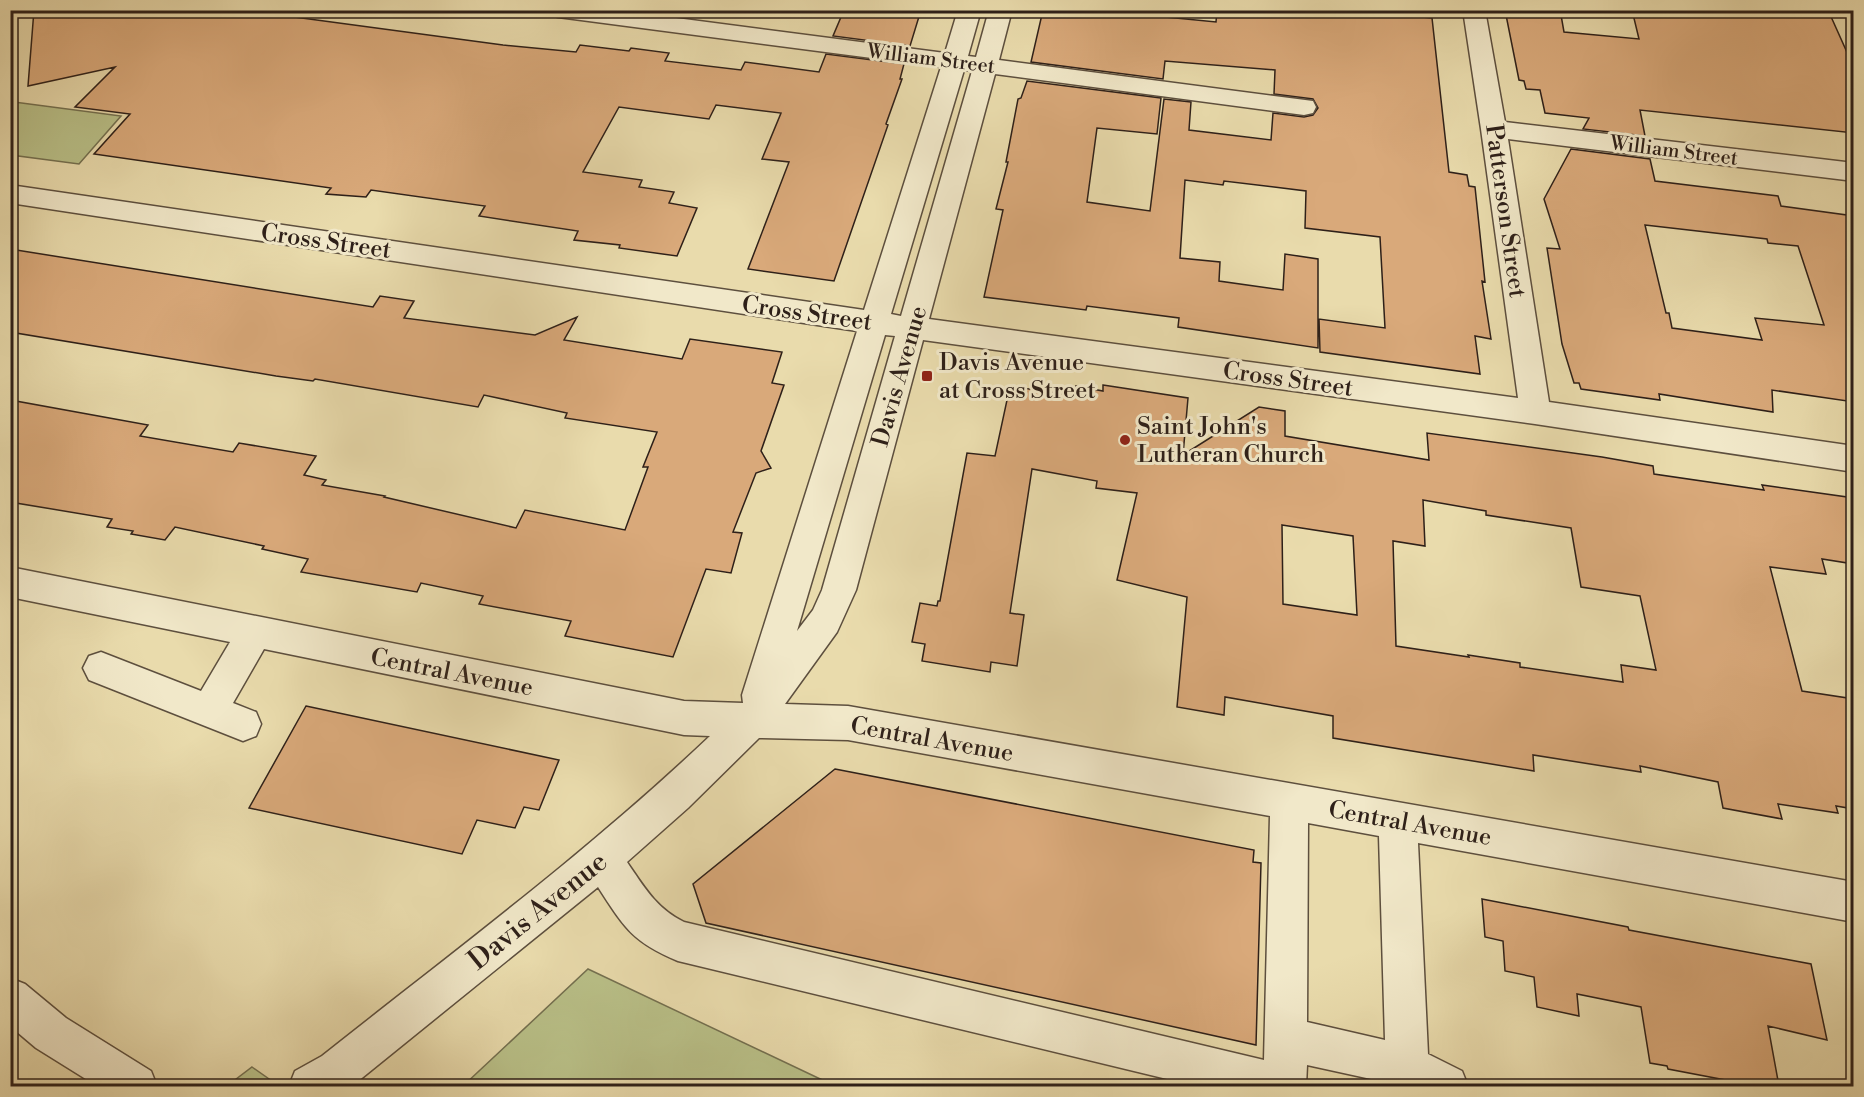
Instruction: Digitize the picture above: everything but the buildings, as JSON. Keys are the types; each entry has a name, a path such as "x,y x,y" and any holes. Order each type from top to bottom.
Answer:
{"street":[{"name":"William Street","path":"558,10 1304,107"},
{"name":"Davis Avenue","path":"752,720 970,10"},
{"name":"Davis Avenue","path":"310,1086 337,1071 650,818 752,720 825,621 836,597 1001,10"},
{"name":"Patterson Street","path":"1474,10 1494,129 1535,412"},
{"name":"William Street","path":"1494,129 1854,172"},
{"name":"Cross Street","path":"10,194 875,323 1535,412 1854,459"},
{"name":"Central Avenue","path":"10,582 684,718 848,723 1854,902"},
{"path":"209,711 255,632"},
{"path":"101,668 243,724"},
{"path":"602,859 634,907 652,927 678,941 1284,1086 1289,802"},
{"path":"1398,820 1407,1066"},
{"path":"10,999 51,1033 136,1086"},
{"path":"1286,1040 1407,1066 1447,1086"}],"green space":[{"path":"14,102 121,116 79,164 11,155 11,106"},
{"path":"588,969 835,1086 463,1086"},
{"path":"252,1067 279,1086 227,1086"}],"place":[{"name":"Davis Avenue at Cross Street","path":"927,376"},
{"name":"Saint John's Lutheran Church","path":"1125,440"}]}
